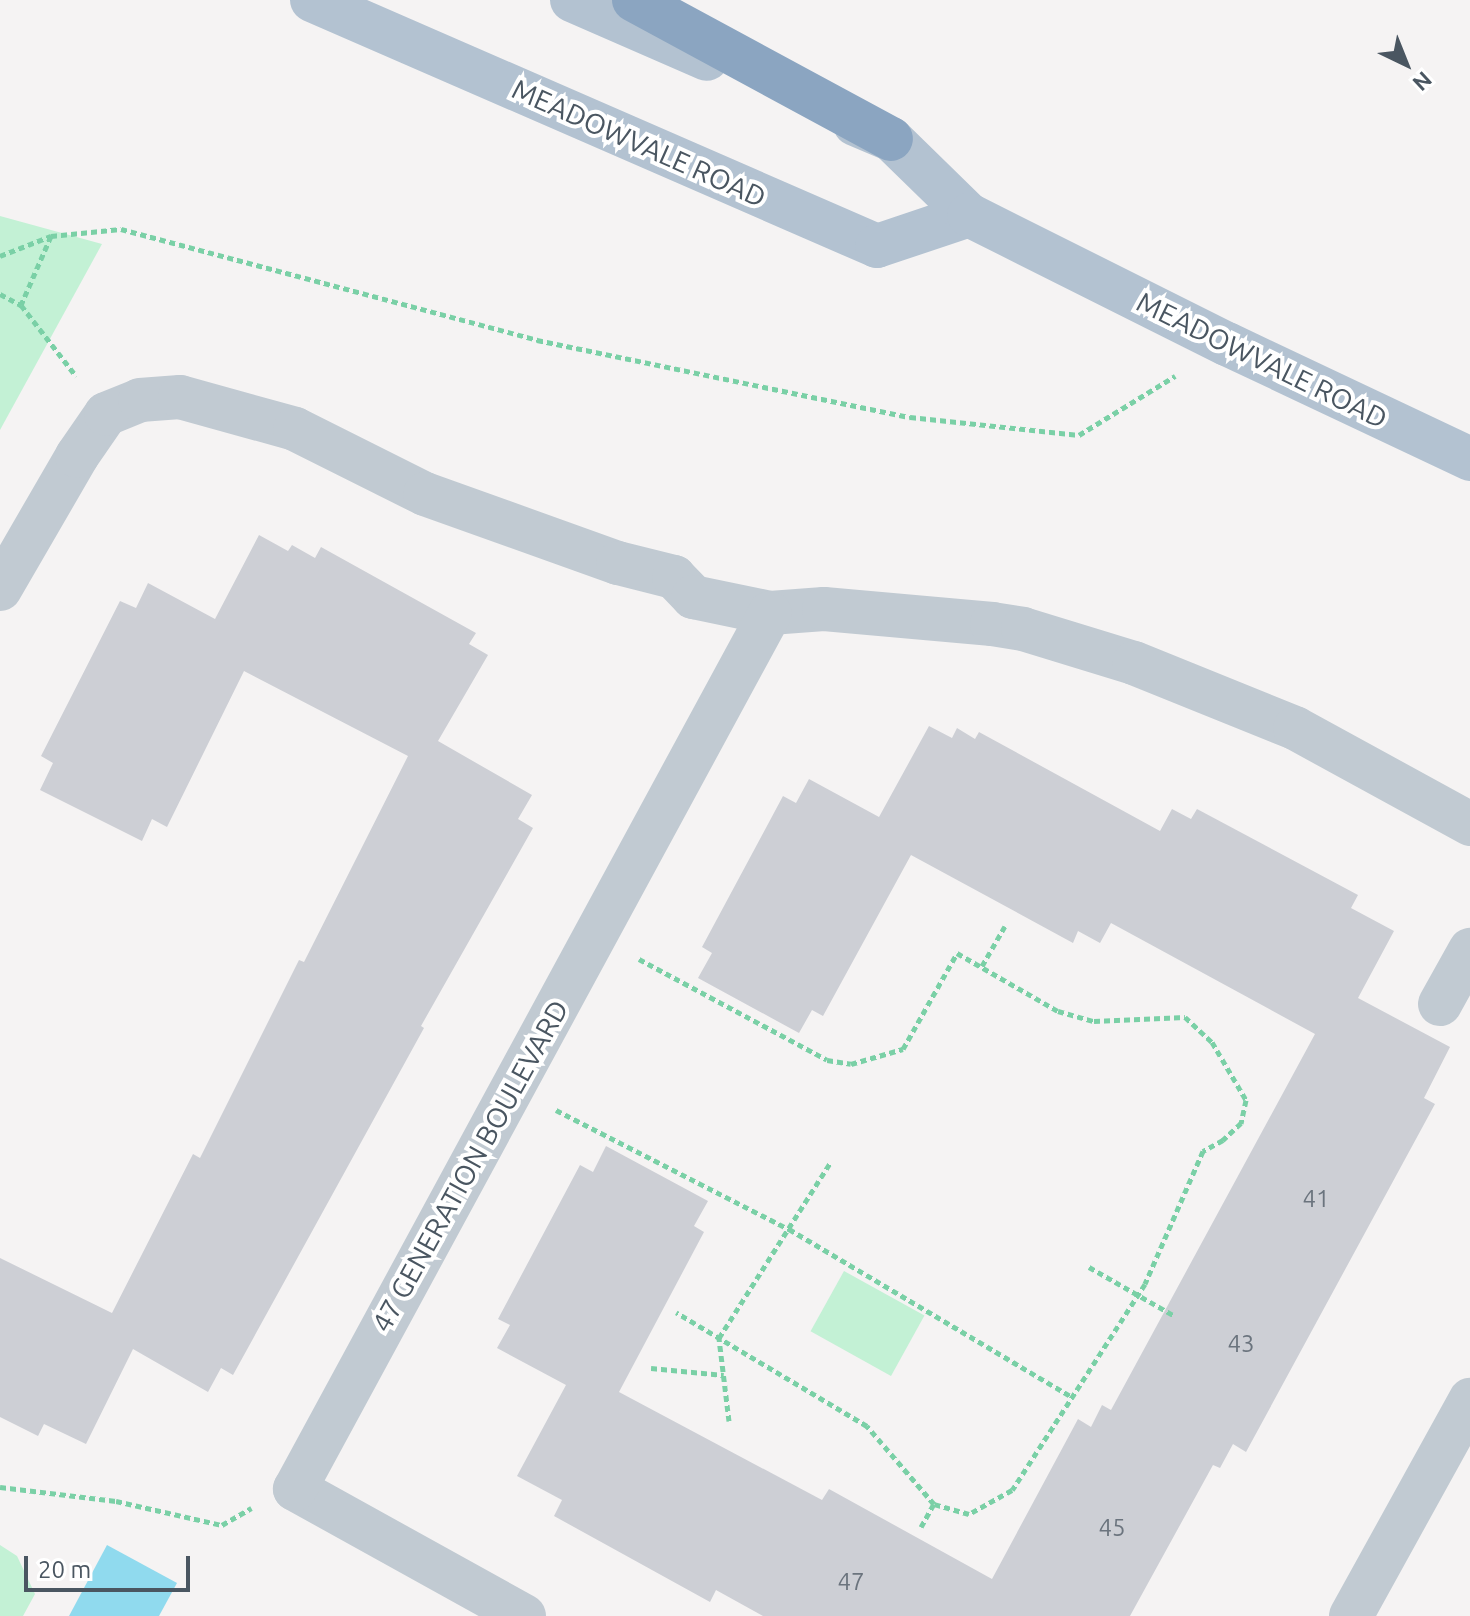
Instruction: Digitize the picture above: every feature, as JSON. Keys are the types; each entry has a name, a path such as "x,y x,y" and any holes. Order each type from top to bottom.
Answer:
{"highway":[{"path":"634,0 891,139"}],"main road":[{"name":"MEADOWVALE ROAD","path":"312,0 877,246 969,215"},
{"name":"MEADOWVALE ROAD","path":"572,0 891,139 969,215 1227,344 1470,459"}],"street":[{"path":"0,589 77,456 106,414 140,400 180,397 265,418 325,442 381,474 437,499 618,563 674,577 693,597 770,613 824,609 992,624 1079,645 1188,683 1295,728 1470,824"},
{"name":"47 GENERATION BOULEVARD","path":"295,1489 770,613"},
{"path":"1440,1004 1470,950"},
{"path":"1351,1616 1470,1400"},
{"path":"295,1489 524,1616"}],"path":[{"path":"0,256 51,236 121,229 537,340 910,417 1079,435 1227,344"},
{"path":"21,305 51,236"},
{"path":"0,294 21,305 106,414"},
{"path":"982,966 1005,926"},
{"path":"630,955 827,1060 851,1064 903,1049 957,953 1058,1011 1094,1021 1185,1017 1212,1042 1246,1100 1241,1123 1223,1140 1203,1151 1138,1294 1012,1490 969,1514 934,1504 867,1426 676,1312"},
{"path":"544,1104 789,1229 1070,1396"},
{"path":"729,1421 719,1338 830,1163"},
{"path":"1089,1267 1173,1315"},
{"path":"651,1368 724,1375"},
{"path":"0,1487 116,1501 222,1525 295,1489"},
{"path":"921,1527 934,1504"}],"green space":[{"path":"0,216 102,244 0,430"},
{"path":"844,1271 924,1316 891,1376 811,1331"},
{"path":"0,1545 17,1556 35,1594 23,1616 0,1616"}],"water":[{"path":"107,1545 177,1583 159,1616 69,1616"}],"building":[{"path":"259,535 288,551 292,545 315,558 321,547 476,633 469,644 488,655 438,741 532,795 518,819 533,828 421,1026 424,1028 233,1375 221,1368 208,1392 133,1349 86,1444 44,1424 38,1436 0,1417 0,1258 112,1313 193,1154 200,1158 299,960 304,962 408,756 244,671 167,827 152,819 142,841 40,790 53,763 41,756 120,601 136,608 148,583 215,619"},
{"path":"929,726 952,738 957,728 975,739 979,732 1160,831 1172,809 1191,819 1197,809 1358,895 1351,908 1394,931 1358,998 1450,1047 1424,1098 1435,1104 1246,1452 1233,1444 1220,1468 1213,1465 1130,1616 763,1616 716,1590 710,1602 554,1516 562,1500 517,1476 566,1385 497,1348 510,1325 498,1319 580,1165 593,1172 606,1146 708,1201 694,1226 704,1232 619,1392 822,1500 829,1489 992,1579 1078,1419 1091,1427 1102,1405 1111,1410 1315,1034 1111,923 1100,943 1078,931 1073,943 911,855 823,1016 812,1010 799,1033 698,978 712,953 702,947 783,796 796,803 809,779 879,817"}]}
